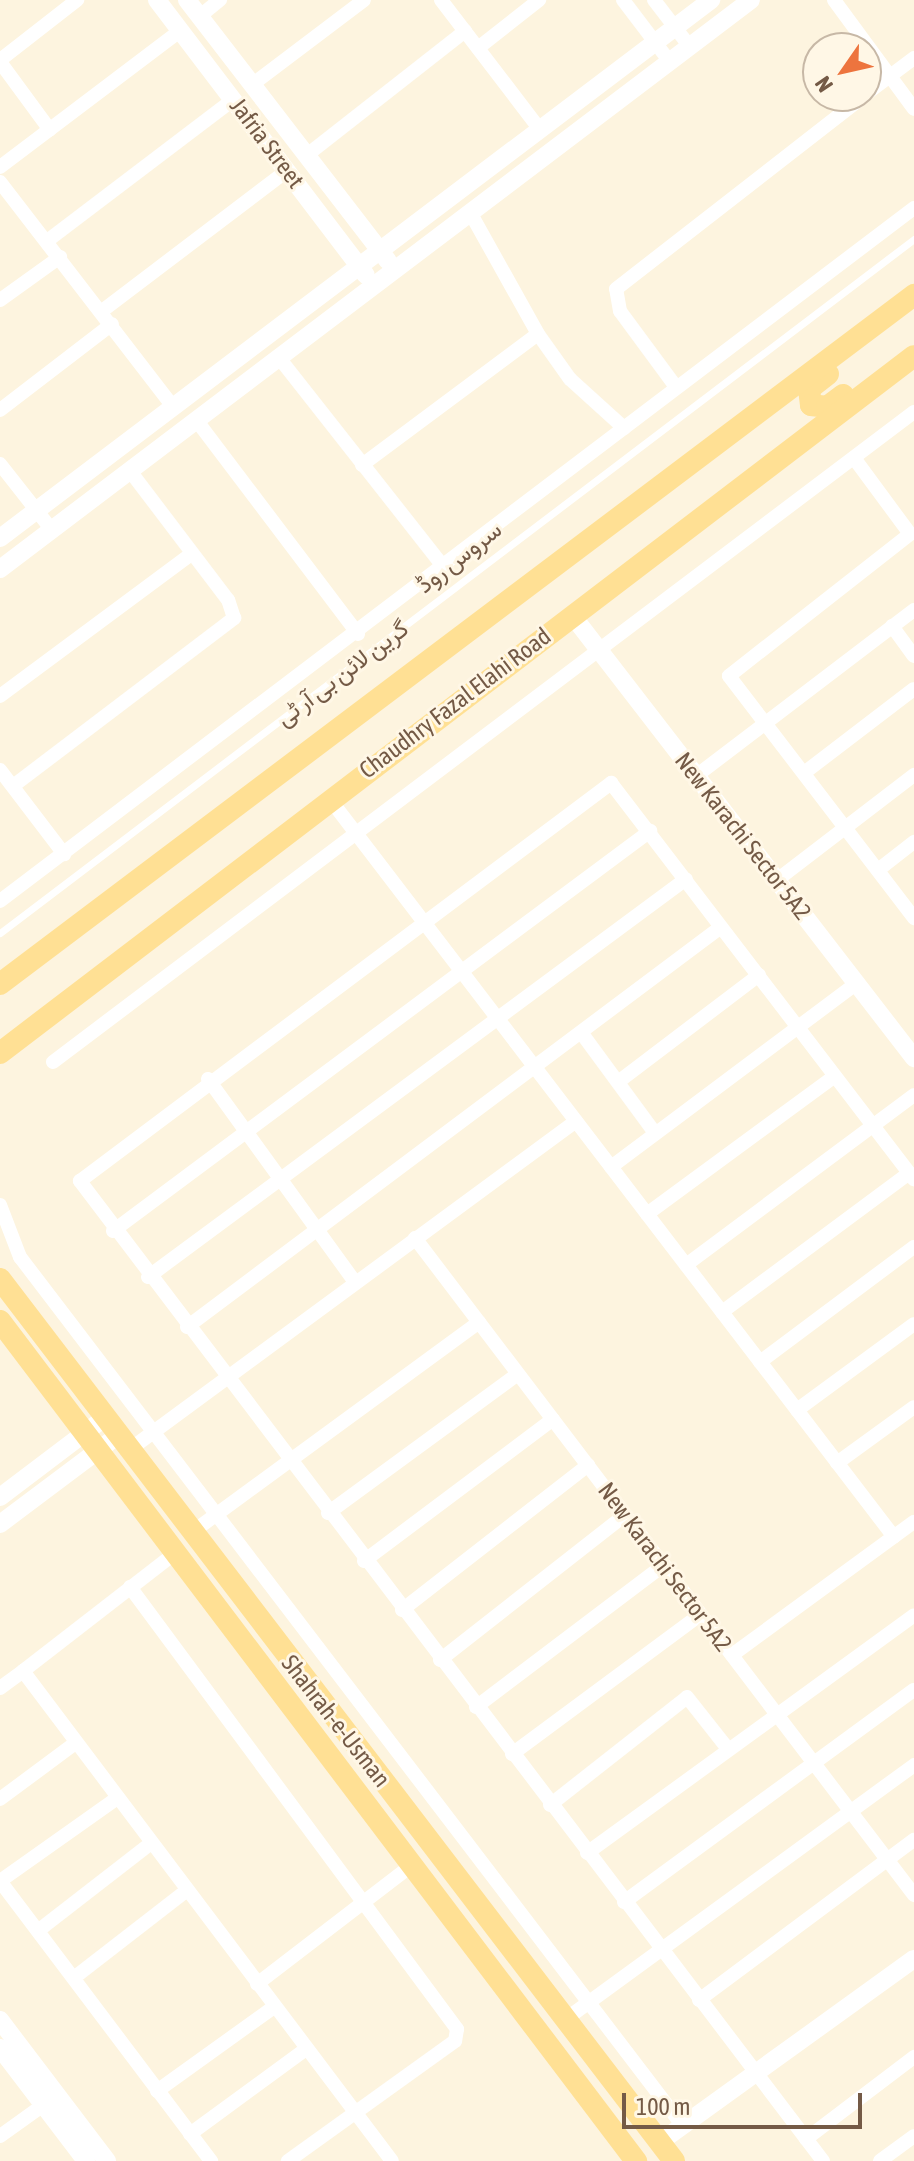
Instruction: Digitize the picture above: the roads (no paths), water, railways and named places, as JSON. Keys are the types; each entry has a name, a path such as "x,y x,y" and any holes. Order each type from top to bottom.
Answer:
{"main road":[{"name":"Chaudhry Fazal Elahi Road","path":"0,984 914,295"},
{"path":"914,307 815,383 809,401 827,407 914,341"},
{"name":"Chaudhry Fazal Elahi Road","path":"0,1053 329,798 914,356"},
{"name":"Shahrah-e-Usman","path":"0,1279 116,1435 674,2161"},
{"name":"Shahrah-e-Usman","path":"0,1321 89,1443 636,2161"}],"street":[{"path":"50,130 5,80 0,61 77,0"},
{"name":"Jafria Street","path":"157,0 376,286"},
{"name":"Jafria Street","path":"187,0 396,271"},
{"path":"200,16 220,0"},
{"path":"253,84 364,0"},
{"path":"441,0 539,128"},
{"path":"478,48 539,0"},
{"path":"623,0 670,62"},
{"path":"654,0 690,47"},
{"path":"0,538 711,0"},
{"path":"0,569 751,0"},
{"path":"834,0 914,109"},
{"path":"0,167 180,31"},
{"path":"307,155 465,31"},
{"path":"882,82 914,58"},
{"path":"47,241 234,99"},
{"path":"676,387 620,311 616,289 843,112"},
{"path":"102,311 288,170"},
{"path":"1,186 60,257 173,407"},
{"name":"سروس روڈ","path":"0,901 445,569 676,387 914,208"},
{"path":"471,214 538,334 570,379 624,428"},
{"path":"0,300 60,257"},
{"path":"0,410 112,324"},
{"path":"362,465 538,334"},
{"path":"280,359 445,569"},
{"path":"53,1062 357,837 914,412"},
{"path":"197,421 358,634"},
{"path":"854,458 912,537 729,676 914,918"},
{"path":"0,464 52,530"},
{"path":"13,786 228,628 234,618 228,600 130,471"},
{"path":"0,696 191,554"},
{"path":"696,776 914,610"},
{"name":"New Karachi Sector 5A2","path":"572,615 914,1058"},
{"path":"892,626 914,656"},
{"path":"804,773 914,689"},
{"path":"0,770 64,854"},
{"path":"777,880 914,775"},
{"path":"722,1312 911,1176 611,783 82,1175 81,1187 113,1231 823,2161"},
{"path":"329,798 894,1537"},
{"path":"113,1231 650,831"},
{"path":"878,870 914,842"},
{"path":"148,1277 686,879"},
{"path":"187,1327 583,1035 721,927"},
{"path":"618,1082 759,975"},
{"path":"611,1167 857,983"},
{"path":"583,1035 655,1133"},
{"path":"647,1214 835,1076"},
{"path":"208,1079 355,1282"},
{"path":"686,1265 914,1095"},
{"path":"0,1497 89,1443 155,1429 576,1121"},
{"path":"0,1205 20,1257 219,1512 683,2126"},
{"name":"New Karachi Sector 5A2","path":"415,1238 914,1895"},
{"path":"760,1362 914,1247"},
{"path":"191,1533 479,1322"},
{"path":"797,1410 914,1324"},
{"path":"328,1513 518,1374"},
{"path":"837,1463 914,1407"},
{"path":"364,1561 553,1419"},
{"path":"0,1524 89,1443"},
{"path":"402,1610 588,1465"},
{"path":"440,1660 625,1515"},
{"path":"732,1655 914,1522"},
{"path":"0,1688 174,1554"},
{"path":"476,1707 664,1565"},
{"path":"130,1587 364,1903 458,2036 288,2161"},
{"path":"512,1754 701,1614"},
{"path":"587,1853 914,1615"},
{"path":"23,1671 74,1744 392,2161"},
{"path":"624,1902 914,1690"},
{"path":"550,1805 687,1697 728,1749"},
{"path":"0,1799 74,1744"},
{"path":"566,2019 914,1765"},
{"path":"116,1799 0,1881 211,2161"},
{"path":"699,2000 914,1840"},
{"path":"39,1930 151,1843"},
{"path":"257,1984 411,1866"},
{"path":"75,1977 186,1891"},
{"path":"660,2142 758,2076 914,1959"},
{"path":"157,2091 274,2007"},
{"path":"0,2020 107,2161"},
{"path":"190,2134 306,2049"},
{"path":"1,2051 86,2161"},
{"path":"806,2139 914,2057"},
{"path":"0,2136 42,2106"},
{"path":"880,2161 914,2136"}],"lane":[{"name":"گرین لائن بی آر ٹی","path":"0,933 914,239"}]}
